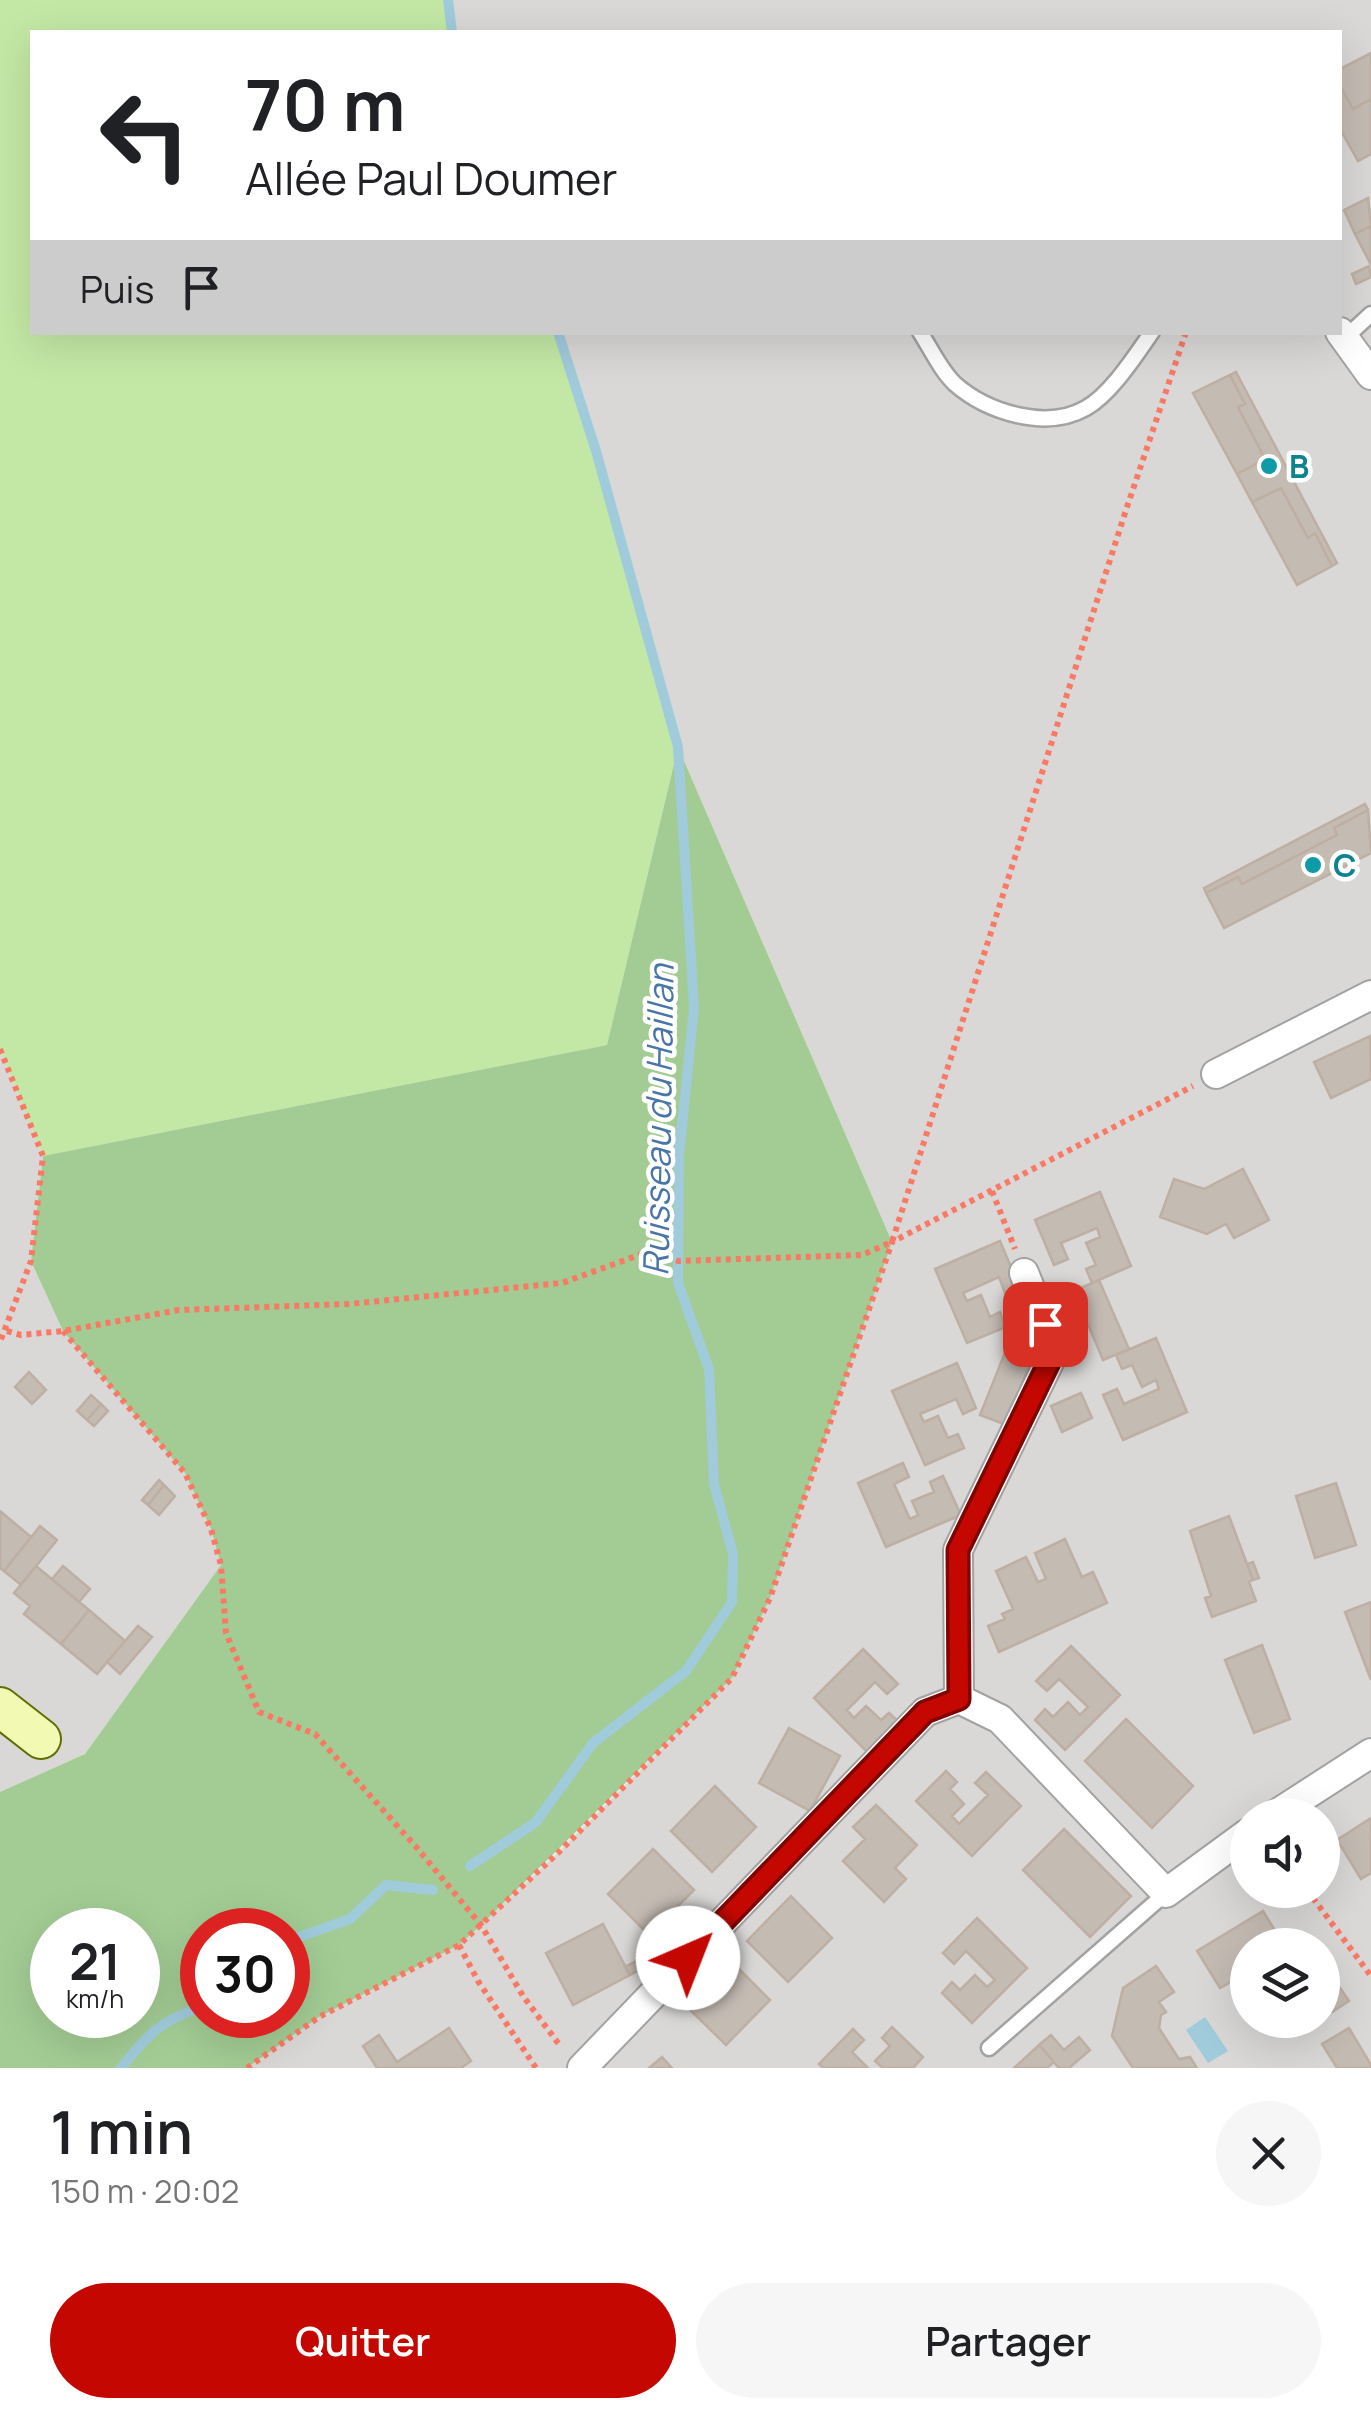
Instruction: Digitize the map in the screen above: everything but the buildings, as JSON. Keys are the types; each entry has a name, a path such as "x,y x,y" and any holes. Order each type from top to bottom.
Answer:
{"street":[{"path":"1342,336 1371,375"},
{"path":"1216,1074 1371,995"},
{"path":"959,1699 958,1550 1055,1350 1024,1273"},
{"path":"574,2061 925,1712 959,1699 1000,1719 1166,1893 1230,1847"},
{"path":"0,1707 42,1739"},
{"path":"1301,1798 1371,1752"}],"lane":[{"path":"1342,336 1371,314"},
{"path":"922,335 954,382 990,407 1036,418 1061,418 1088,408 1123,372 1150,335"},
{"path":"989,2048 1166,1893"}],"path":[{"path":"247,2068 319,2018 459,1945 732,1678 770,1598 892,1242 1185,335"},
{"path":"0,1049 43,1156 31,1260 0,1342"},
{"path":"7,1331 21,1335 63,1331 179,1310 348,1304 562,1284 650,1251 678,1261 862,1255 1216,1074"},
{"path":"992,1190 1024,1273"},
{"path":"63,1331 184,1473 211,1529 221,1565 226,1633 259,1712 315,1734 482,1925 523,1996 574,2061"},
{"path":"1320,1908 1371,1976"},
{"path":"459,1945 536,2068"}],"shaded area":[{"path":"448,0 1371,0 1371,2068 247,2068 289,2038 310,2038 310,2023 319,2017 459,1945 560,1851 732,1678 892,1242 678,747 596,451 559,335 1342,335 1342,30 452,30"},
{"path":"0,1049 43,1156 31,1261 63,1331 185,1473 211,1529 221,1565 85,1754 0,1792"}],"green space":[{"path":"0,0 448,0 452,30 30,30 30,335 559,335 596,451 678,747 607,1045 43,1156 0,1049"},
{"path":"678,747 892,1242 770,1598 732,1678 481,1925 459,1945 310,2023 310,1908 180,1908 180,2038 289,2038 247,2068 0,2068 0,1792 85,1754 221,1565 211,1529 185,1473 63,1331 31,1261 43,1156 607,1045"}],"water":[{"path":"1205,2017 1228,2051 1208,2063 1186,2030"}],"waterway":[{"name":"Ruisseau du Haillan","path":"448,0 452,30"},
{"name":"Ruisseau du Haillan","path":"470,1866 536,1822 593,1743 686,1671 732,1602 733,1554 714,1484 709,1369 678,1283 679,1156 694,1008 678,747 596,451 559,335"},
{"name":"Ruisseau du Haillan","path":"310,1933 350,1919 386,1885 433,1890"},
{"name":"Ruisseau du Haillan","path":"121,2068 156,2030 180,2016"}],"place":[{"name":"B","path":"1269,466"},
{"name":"C","path":"1313,865"}],"route":[{"path":"688,1958 925,1712 959,1699 958,1550 1055,1350 1045,1324"}]}
